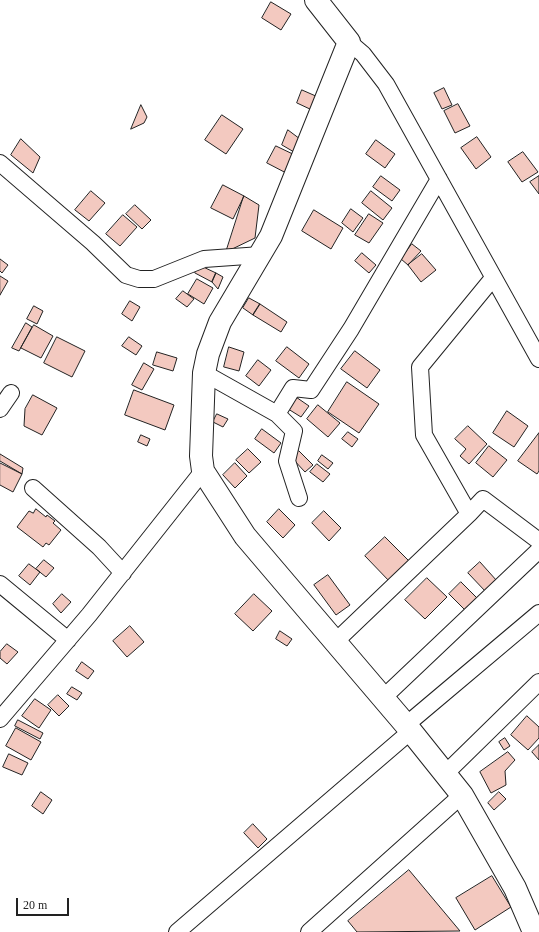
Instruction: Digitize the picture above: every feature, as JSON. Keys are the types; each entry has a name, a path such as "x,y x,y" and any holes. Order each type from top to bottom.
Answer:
{"street":[{"path":"316,0 349,42 363,54 386,84 539,359"},
{"path":"349,42 282,210 261,255 220,322 208,354 204,373 201,456 203,471 244,536 383,698 446,773 462,795 515,888 528,930"},
{"path":"0,163 93,243 126,275 139,279 154,279 204,259 261,255"},
{"path":"277,414 293,388 311,390 351,329 439,179"},
{"path":"469,514 424,435 420,367 493,278"},
{"path":"204,373 277,414 294,431 287,461 299,498"},
{"path":"0,409 11,393"},
{"path":"0,719 123,573 203,471"},
{"path":"33,488 100,547 123,573"},
{"path":"335,642 483,499 539,541"},
{"path":"383,698 539,550"},
{"path":"0,584 68,640"},
{"path":"176,932 539,613"},
{"path":"446,773 539,682"},
{"path":"309,932 462,795"}],"building":[{"path":"271,2 291,14 281,30 262,18"},
{"path":"444,88 452,105 442,109 434,93"},
{"path":"302,90 318,97 312,110 297,103"},
{"path":"458,104 470,126 455,133 444,111"},
{"path":"141,105 147,117 144,123 131,129"},
{"path":"222,115 243,129 226,154 205,140"},
{"path":"288,130 300,139 294,152 282,145"},
{"path":"477,137 491,157 476,169 461,148"},
{"path":"21,139 40,157 33,173 11,155"},
{"path":"376,140 395,154 385,168 366,154"},
{"path":"276,146 299,157 290,175 267,163"},
{"path":"523,152 538,172 522,182 508,162"},
{"path":"381,176 400,190 392,201 373,187"},
{"path":"539,176 539,194 530,182"},
{"path":"223,185 244,196 233,219 211,208"},
{"path":"91,191 105,203 89,221 75,210"},
{"path":"371,191 392,208 383,220 362,203"},
{"path":"244,196 259,205 255,238 226,252"},
{"path":"135,205 151,220 142,229 126,214"},
{"path":"351,209 363,218 353,232 342,223"},
{"path":"314,210 343,228 331,249 302,231"},
{"path":"369,214 383,223 369,243 355,235"},
{"path":"123,215 137,227 120,246 106,234"},
{"path":"412,244 421,251 408,265 401,259"},
{"path":"362,253 376,265 369,273 355,261"},
{"path":"422,254 436,270 421,282 408,265"},
{"path":"0,259 8,265 2,273 0,271"},
{"path":"199,265 216,273 212,282 195,273"},
{"path":"216,273 223,277 218,289 212,282"},
{"path":"0,276 8,281 0,295"},
{"path":"197,279 213,288 204,304 188,294"},
{"path":"183,291 194,299 187,307 176,299"},
{"path":"249,298 260,304 253,315 243,308"},
{"path":"130,301 140,307 132,321 122,314"},
{"path":"260,304 287,322 281,332 253,315"},
{"path":"34,306 43,311 37,324 27,319"},
{"path":"26,323 32,327 19,351 12,348"},
{"path":"34,325 53,336 41,358 21,348"},
{"path":"57,337 85,351 72,377 44,363"},
{"path":"129,337 142,346 136,355 122,346"},
{"path":"229,347 244,352 239,371 224,367"},
{"path":"287,347 309,364 299,378 276,361"},
{"path":"355,351 380,370 367,388 341,369"},
{"path":"157,352 177,358 173,371 153,365"},
{"path":"258,360 271,370 259,386 246,376"},
{"path":"144,363 154,369 142,390 132,385"},
{"path":"347,382 379,404 359,433 328,412"},
{"path":"134,390 174,405 165,430 125,415"},
{"path":"33,395 57,408 42,435 24,426 25,409"},
{"path":"293,395 309,406 301,417 285,407"},
{"path":"318,405 340,423 328,437 307,419"},
{"path":"507,411 528,426 514,447 493,433"},
{"path":"217,414 228,419 223,427 213,422"},
{"path":"468,426 487,444 469,464 460,456 466,449 455,439"},
{"path":"262,429 281,443 274,453 255,439"},
{"path":"348,432 358,439 352,447 342,439"},
{"path":"539,433 539,471 537,474 518,461"},
{"path":"141,435 150,439 147,446 138,442"},
{"path":"489,446 507,460 493,477 476,463"},
{"path":"248,449 261,462 249,473 236,460"},
{"path":"299,451 313,465 305,472 292,458"},
{"path":"0,454 23,468 22,474 0,461"},
{"path":"322,455 333,463 328,469 318,461"},
{"path":"0,463 22,474 13,492 0,485"},
{"path":"235,463 247,476 235,488 223,475"},
{"path":"317,464 330,474 323,482 310,472"},
{"path":"36,509 46,517 47,515 55,521 53,523 61,530 49,545 46,543 43,547 17,527 29,511 33,513"},
{"path":"279,509 295,525 283,538 267,522"},
{"path":"324,511 341,528 329,541 312,523"},
{"path":"385,537 411,563 391,583 365,556"},
{"path":"44,560 54,568 46,577 36,569"},
{"path":"480,562 497,581 486,592 468,573"},
{"path":"29,564 40,572 30,585 19,576"},
{"path":"328,575 350,605 336,615 314,585"},
{"path":"427,578 447,597 425,619 405,600"},
{"path":"461,582 478,599 466,611 449,594"},
{"path":"62,594 71,602 61,613 53,604"},
{"path":"254,594 272,611 253,631 235,614"},
{"path":"130,626 144,642 127,657 113,641"},
{"path":"280,631 292,639 287,646 276,639"},
{"path":"7,644 18,652 7,664 0,658 0,652"},
{"path":"82,662 94,671 88,679 76,671"},
{"path":"72,687 82,693 77,700 67,694"},
{"path":"58,695 69,706 59,716 48,705"},
{"path":"35,699 51,710 39,728 22,716"},
{"path":"527,716 539,727 539,738 528,750 511,735"},
{"path":"18,720 43,733 40,739 15,726"},
{"path":"16,728 41,742 31,760 6,746"},
{"path":"505,738 510,746 504,750 499,742"},
{"path":"539,745 539,760 532,752"},
{"path":"508,752 515,760 505,771 506,785 491,793 480,772"},
{"path":"9,754 28,763 22,775 3,767"},
{"path":"41,792 52,800 43,814 32,806"},
{"path":"499,792 506,799 494,810 488,803"},
{"path":"253,824 267,839 258,848 244,833"},
{"path":"409,870 460,931 357,932 348,921"},
{"path":"492,876 511,907 475,930 456,898"}]}
